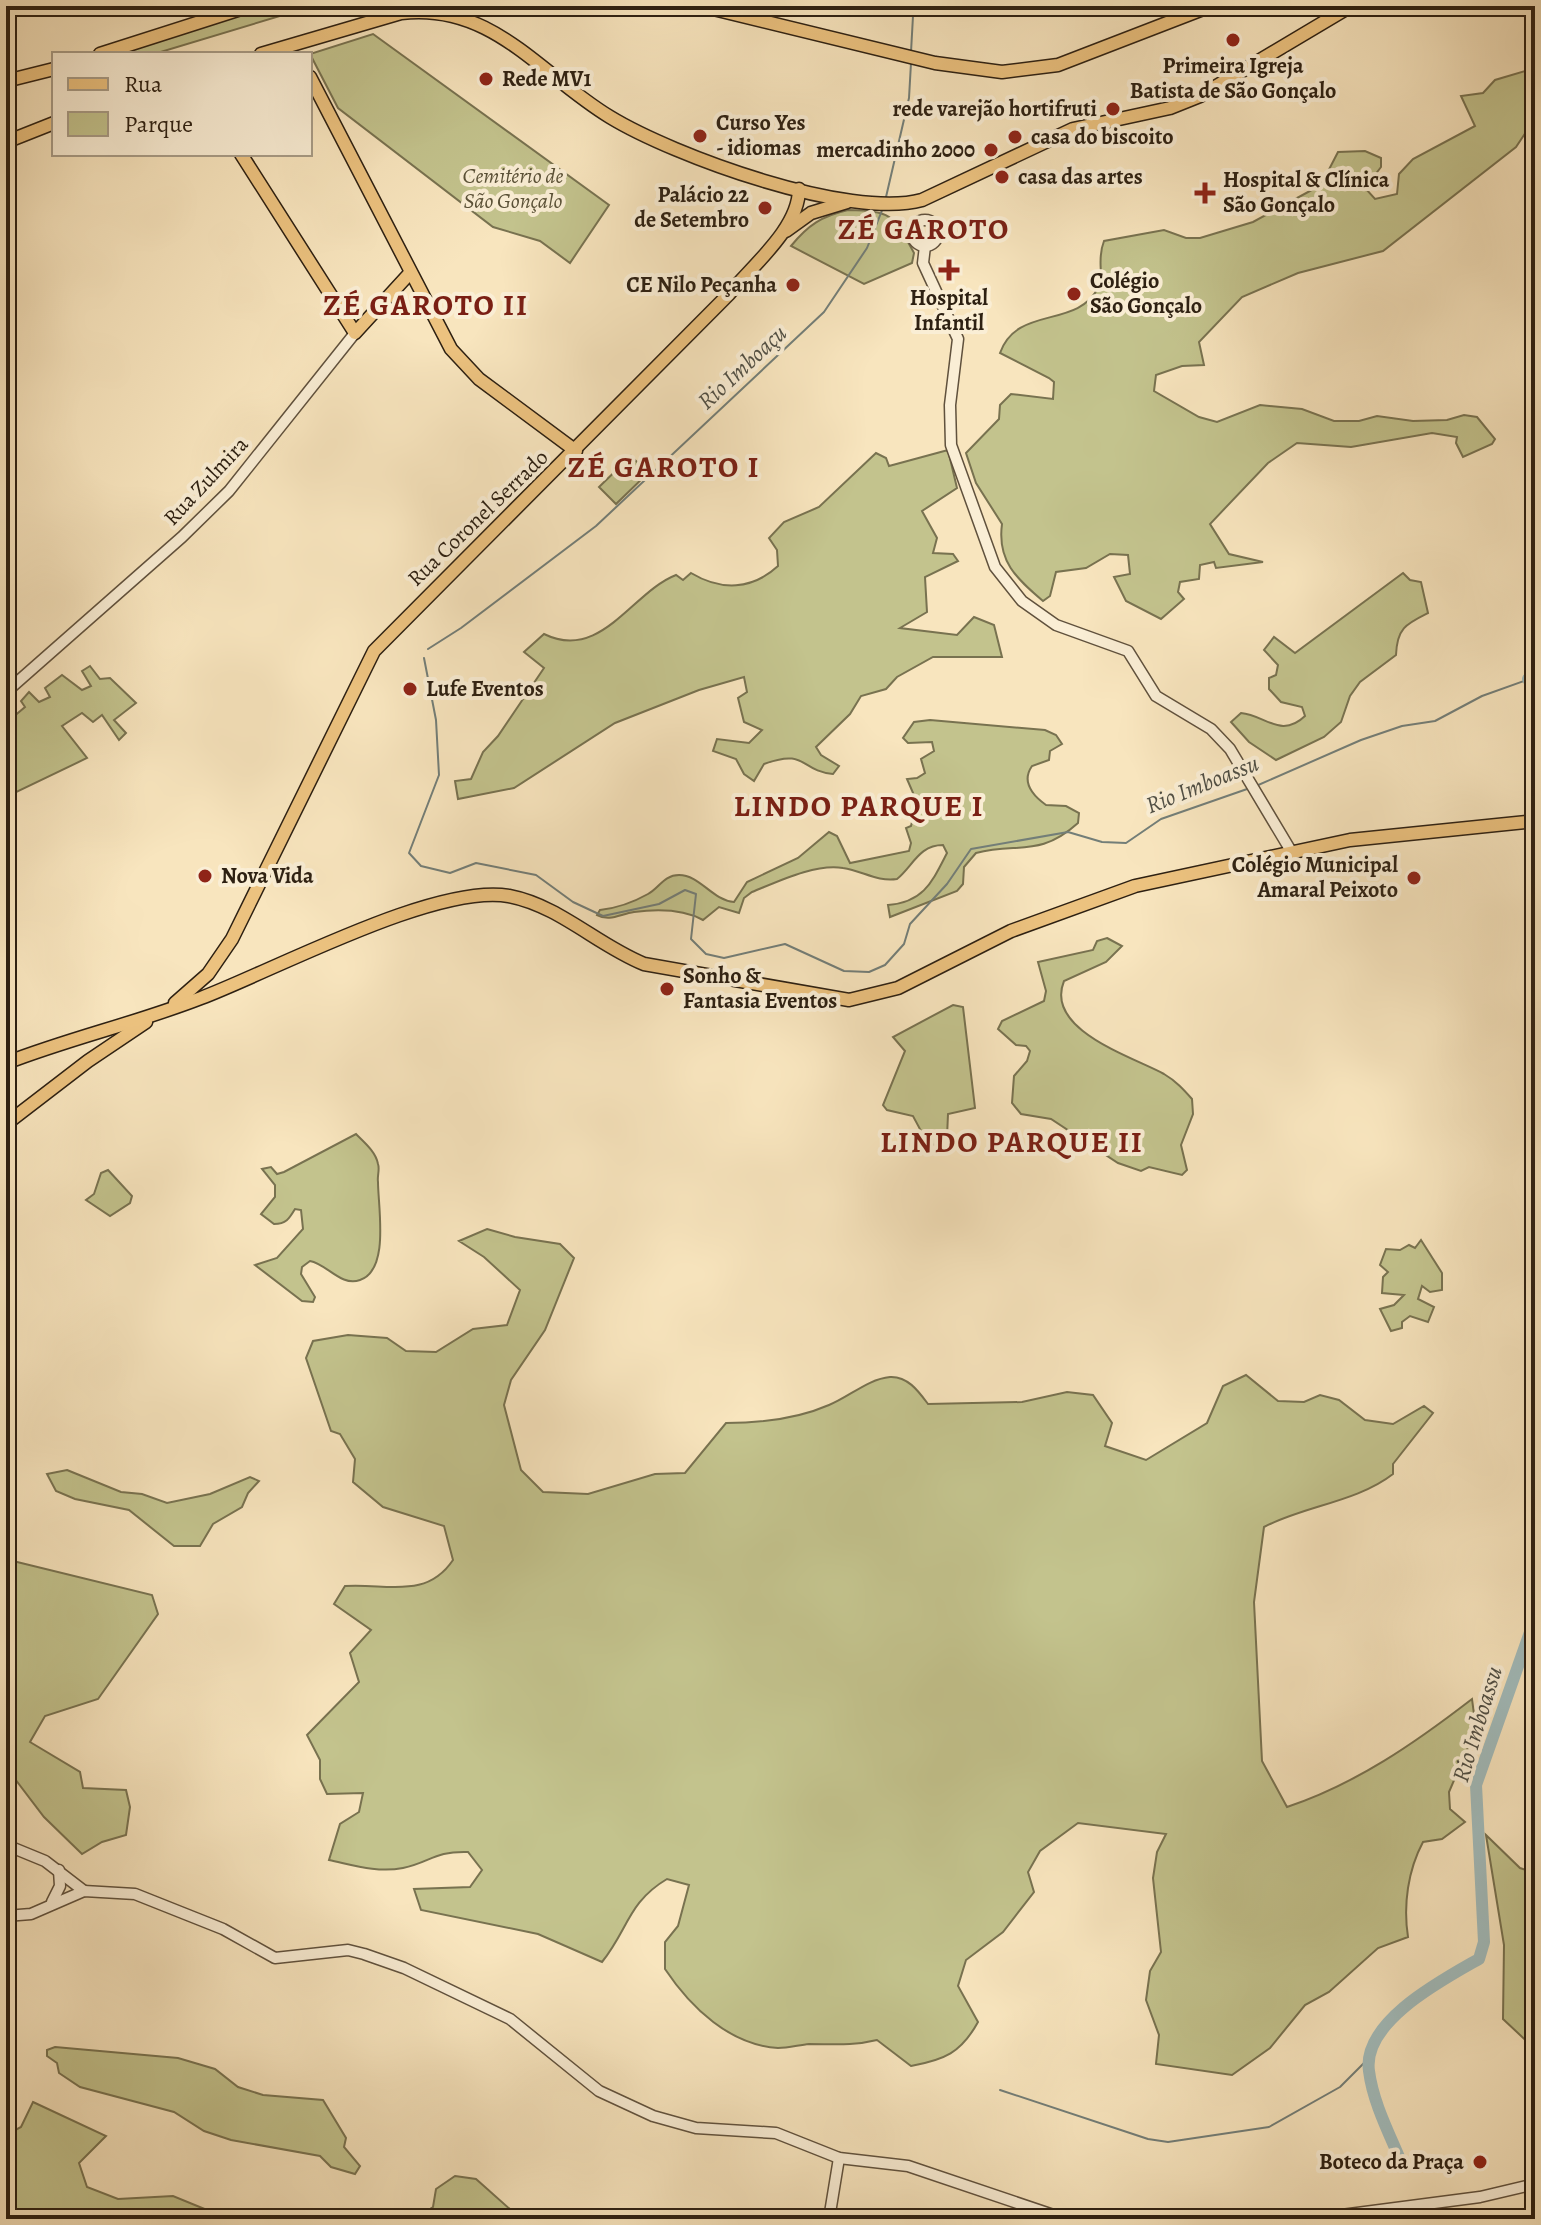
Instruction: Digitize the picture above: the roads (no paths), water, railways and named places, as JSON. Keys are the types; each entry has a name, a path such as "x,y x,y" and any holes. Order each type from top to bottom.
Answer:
{"main road":[{"path":"106,52 250,6"},
{"path":"380,18 398,6"},
{"path":"701,6 979,71 1037,70 1098,52 1211,6"},
{"path":"275,52 295,49 380,18 442,9 491,29 567,89 636,132 667,146 847,202 890,204 922,200 1066,132 1170,108 1200,96 1351,6"},
{"path":"6,81 52,70"},
{"path":"312,81 447,343 470,371 576,451"},
{"path":"6,142 52,124"},
{"path":"242,156 355,333"},
{"path":"777,238 799,203 799,189"},
{"path":"777,238 811,213 847,202"},
{"name":"Rua Coronel Serrado","path":"159,1013 208,974 232,939 351,696 381,643 576,451 729,294 777,238"},
{"name":"Rua Zulmira","path":"355,333 410,273"},
{"path":"6,1063 223,990 424,907 491,895 550,909 621,955 644,964 849,1000 898,988 1011,931 1106,894 1291,851 1431,829 1535,821"},
{"path":"208,974 213,985 223,990"},
{"path":"6,1124 108,1047 159,1013"},
{"path":"101,1031 109,1040 108,1047"}],"street":[{"path":"922,200 928,220 935,224 938,236 925,246 923,263 958,339 950,405 951,445 1000,575 1022,601 1064,631 1128,651 1156,696 1211,729 1256,788 1291,851"},
{"path":"890,204 915,224"},
{"path":"915,224 928,220"},
{"path":"915,224 913,239 925,246"},
{"name":"Rua Zulmira","path":"6,692 182,537 229,491 355,333"},
{"path":"6,1845 45,1861 84,1891"},
{"path":"52,1902 60,1886 59,1870"},
{"path":"6,1916 31,1914 52,1902 84,1891 135,1894 177,1908 275,1958 348,1950 384,1960 510,2019 615,2100 696,2128 776,2133 839,2158 908,2166 1065,2219"},
{"path":"829,2219 839,2158"},
{"path":"1317,2219 1480,2197 1535,2184"}],"waterway":[{"name":"Rio Imboaçu","path":"909,6 913,16 911,52"},
{"name":"Rio Imboaçu","path":"886,197 909,98 911,63"},
{"name":"Rio Imboaçu","path":"428,649 461,628 596,526 824,312 867,248 883,208"},
{"name":"Rio Imboassu","path":"424,658 436,720 439,775 409,853 421,866 450,873 476,863 536,875 573,902 603,916 659,904 685,890 696,894 691,939 706,954 724,958 785,944 844,971 869,972 885,965 904,944 910,924 947,884 971,849 1068,832 1102,842 1126,843 1161,819 1250,788"},
{"name":"Rio Imboassu","path":"1256,786 1361,740 1402,726 1435,721 1482,696 1535,677"},
{"name":"Rio Imboassu","path":"1528,679 1535,691"},
{"name":"Rio Imboassu","path":"1402,2164 1374,2095 1369,2071 1370,2053 1378,2036 1408,2004 1479,1959 1484,1942 1476,1785 1535,1618"},
{"path":"1000,2090 1148,2139 1168,2142 1269,2127 1340,2087 1370,2057"},
{"path":"1421,2219 1423,2211"}],"place":[{"name":"Primeira Igreja Batista de São Gonçalo","path":"1233,40"},
{"name":"Rede MV1","path":"486,79"},
{"name":"rede varejão hortifruti","path":"1113,109"},
{"name":"Curso Yes - idiomas","path":"700,136"},
{"name":"casa do biscoito","path":"1015,137"},
{"name":"mercadinho 2000","path":"991,150"},
{"name":"casa das artes","path":"1002,177"},
{"name":"Hospital & Clínica São Gonçalo","path":"1205,193"},
{"name":"Palácio 22 de Setembro","path":"765,208"},
{"name":"Hospital Infantil","path":"949,270"},
{"name":"CE Nilo Peçanha","path":"793,285"},
{"name":"Colégio São Gonçalo","path":"1074,294"},
{"name":"Lufe Eventos","path":"410,689"},
{"name":"Nova Vida","path":"205,876"},
{"name":"Colégio Municipal Amaral Peixoto","path":"1414,878"},
{"name":"Sonho & Fantasia Eventos","path":"667,989"},
{"name":"Boteco da Praça","path":"1480,2162"}],"district":[{"name":"ZÉ GAROTO","path":"924,229"},
{"name":"ZÉ GAROTO II","path":"426,305"},
{"name":"ZÉ GAROTO I","path":"664,467"},
{"name":"LINDO PARQUE I","path":"859,806"},
{"name":"LINDO PARQUE II","path":"1012,1142"}],"park label":[{"name":"Cemitério de São Gonçalo","path":"513,188"}]}
